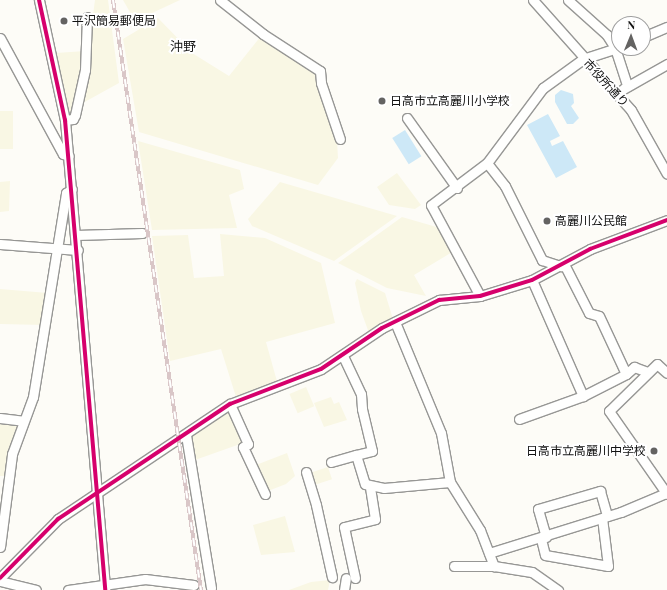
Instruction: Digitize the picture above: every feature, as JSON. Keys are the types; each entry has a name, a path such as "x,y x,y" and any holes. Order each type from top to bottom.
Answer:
{"street":[{"path":"39,0 66,120 78,250 104,587"},
{"path":"220,0 263,34 320,71 321,83 340,140"},
{"path":"568,0 611,41"},
{"name":"市役所通り","path":"537,1 583,59 617,92 637,119 667,174"},
{"path":"66,120 73,119 85,70 87,17"},
{"path":"651,34 667,27"},
{"path":"0,38 63,154 69,156"},
{"path":"480,296 431,205 457,188 488,163 543,88 583,59 611,50"},
{"path":"619,56 627,86"},
{"path":"617,92 667,64"},
{"path":"408,118 457,188"},
{"path":"488,163 505,186 542,260 562,265 589,313 599,316 626,374"},
{"path":"0,547 12,454 33,397 66,193 72,189"},
{"path":"36,590 1,577 58,519 186,435 230,404 284,385 343,356 382,328 439,300 480,296 532,280 590,249 667,220"},
{"path":"76,235 142,233"},
{"path":"0,244 78,250"},
{"path":"532,280 583,396"},
{"path":"394,322 441,433 450,482 480,530 494,566"},
{"path":"331,462 372,451 362,409 361,394 343,356"},
{"path":"489,553 544,538 666,494 609,411 657,364 667,373"},
{"path":"519,419 583,396 626,374 634,367 648,372"},
{"path":"230,404 248,444 243,447 265,494"},
{"path":"0,418 23,421"},
{"path":"186,435 211,588"},
{"path":"356,455 365,484 370,487 450,482"},
{"path":"306,472 316,504 332,577"},
{"path":"344,590 350,578 344,527 375,519 370,487"},
{"path":"600,491 604,517 608,566 545,555 544,538 538,509 600,491"},
{"path":"454,566 494,566 532,572 558,590"},
{"path":"68,590 132,583 145,579 194,585"}],"shaded area":[{"path":"95,0 108,0 119,83 81,104"},
{"path":"123,0 180,0 135,21"},
{"path":"158,18 192,53 229,76 261,36 318,71 337,141 338,158 318,185 139,132 123,39"},
{"path":"85,51 72,114 70,114 56,53"},
{"path":"0,111 13,111 13,149 0,149"},
{"path":"138,141 240,170 244,189 229,195 237,228 152,230"},
{"path":"397,173 421,205 415,209 389,205 377,187"},
{"path":"10,181 9,211 0,212 0,182"},
{"path":"280,182 397,216 334,261 252,226 248,219"},
{"path":"402,217 440,228 454,251 414,275 426,296 387,288 338,263"},
{"path":"220,234 265,238 321,263 335,323 266,342 278,385 236,397 221,349 170,361 152,236 188,235 194,278 224,276"},
{"path":"357,279 385,293 393,319 369,333 361,311 355,283"},
{"path":"0,289 48,293 44,325 0,324"},
{"path":"306,387 314,406 298,413 289,394"},
{"path":"331,397 334,404 339,402 347,420 324,427 314,403"},
{"path":"229,412 243,443 195,460 191,442 192,436"},
{"path":"0,422 15,424 18,426 11,444 5,476 0,476"},
{"path":"287,453 295,476 286,484 268,491 256,465"},
{"path":"328,467 332,479 312,486 308,473"},
{"path":"285,516 295,552 261,555 253,525"},
{"path":"330,580 328,590 289,590 311,582"}],"water":[{"path":"561,90 573,94 574,103 571,106 579,118 573,124 567,124 555,102 555,95"},
{"path":"548,114 560,136 550,141 552,146 563,141 577,167 556,178 527,125"},
{"path":"405,130 421,156 409,164 392,138"}],"railway":[{"path":"113,0 201,590"}],"cycle path":[{"path":"39,0 65,120 105,590"},
{"path":"0,578 58,519 230,404 321,369 382,328 439,300 480,296 532,280 590,249 667,220"}],"place":[{"name":"平沢簡易郵便局","path":"64,21"},
{"name":"日高市立高麗川小学校","path":"382,101"},
{"name":"高麗川公民館","path":"547,221"},
{"name":"日高市立高麗川中学校","path":"654,451"}],"district":[{"name":"沖野","path":"183,46"}]}
